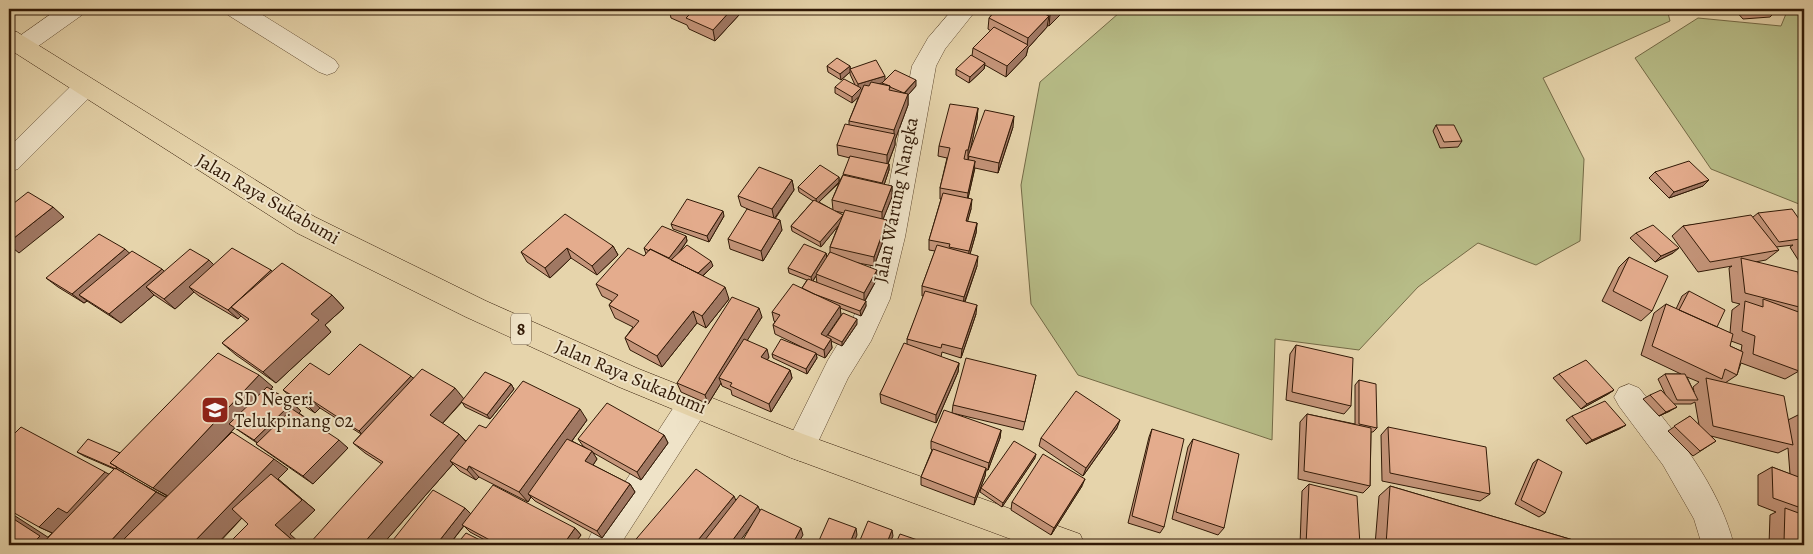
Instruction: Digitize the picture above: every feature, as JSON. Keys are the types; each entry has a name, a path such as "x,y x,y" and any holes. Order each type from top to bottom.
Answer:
{"highway":[{"name":"Jalan Raya Sukabumi","path":"15,42 306,225 476,309 629,378 800,447 1070,545"}],"street":[{"path":"15,42 74,9"},
{"path":"236,9 326,66"},
{"name":"Jalan Warung Nangka","path":"800,447 838,369 861,332 876,299 892,238 923,71 936,44 966,9"},
{"path":"9,162 85,87"},
{"path":"1630,397 1674,455 1708,513 1718,545"},
{"path":"602,545 694,404"}],"green space":[{"path":"1197,9 1667,9 1670,21 1543,78 1584,159 1580,241 1536,265 1478,243 1418,287 1359,350 1275,339 1272,440 1078,375 1031,304 1021,185 1040,82 1119,13"},
{"path":"1788,9 1804,9 1804,206 1711,169 1635,58 1698,18 1781,26"}],"building":[{"path":"673,9 732,9 713,30 686,18 689,15"},
{"path":"997,9 1034,9 1049,16 1028,38 989,18"},
{"path":"1038,9 1057,9 1050,15"},
{"path":"1744,9 1774,9 1776,11 1748,13"},
{"path":"994,27 1028,45 1007,66 973,48"},
{"path":"971,55 985,63 970,77 956,69"},
{"path":"837,58 850,66 840,74 827,66"},
{"path":"876,60 885,76 858,84 850,69"},
{"path":"895,70 916,80 904,93 882,83"},
{"path":"844,79 861,88 852,97 835,87"},
{"path":"871,82 890,86 889,90 908,94 894,130 849,121 864,85 869,86"},
{"path":"950,104 978,108 964,159 975,161 968,193 940,188 950,148 939,146"},
{"path":"985,110 1014,116 999,163 968,156"},
{"path":"845,124 895,134 887,155 837,145"},
{"path":"1436,125 1454,125 1462,141 1444,142"},
{"path":"850,156 889,164 882,183 843,174"},
{"path":"1689,161 1709,180 1674,192 1655,172"},
{"path":"820,165 839,177 816,199 798,187"},
{"path":"759,167 792,180 772,209 738,196"},
{"path":"843,175 892,186 882,212 832,200"},
{"path":"28,192 53,207 9,242 9,207"},
{"path":"943,193 972,199 966,221 977,223 969,251 949,247 950,244 929,240"},
{"path":"687,199 723,211 707,236 671,224"},
{"path":"814,200 843,215 820,242 791,226"},
{"path":"747,209 780,220 761,251 728,239"},
{"path":"1792,209 1804,226 1804,238 1779,242 1758,213"},
{"path":"845,210 887,220 874,257 830,247"},
{"path":"565,214 613,246 592,266 567,248 545,268 521,252"},
{"path":"1751,215 1779,250 1710,262 1683,226"},
{"path":"1653,225 1679,248 1661,256 1636,233"},
{"path":"662,226 686,236 669,258 644,248"},
{"path":"99,234 125,249 72,294 46,278"},
{"path":"804,244 826,253 811,277 788,268"},
{"path":"687,245 711,261 698,273 671,260"},
{"path":"937,245 978,256 964,297 922,286"},
{"path":"232,248 271,270 228,310 189,287"},
{"path":"628,248 644,256 650,249 725,287 702,316 693,311 657,356 625,338 639,321 609,305 618,295 596,284"},
{"path":"190,249 209,260 164,299 146,287"},
{"path":"132,251 162,269 109,314 79,295"},
{"path":"830,252 877,270 864,293 816,274"},
{"path":"1629,257 1668,276 1652,311 1613,291"},
{"path":"1741,258 1798,272 1803,308 1745,293"},
{"path":"282,263 332,295 311,314 319,320 263,372 222,343 249,319 231,307"},
{"path":"808,279 866,301 860,311 814,294 802,288"},
{"path":"793,284 840,306 821,334 831,339 824,350 773,325 780,315 772,312"},
{"path":"925,291 977,305 962,349 942,344 941,348 907,339"},
{"path":"1689,291 1725,310 1717,327 1679,310"},
{"path":"732,297 759,308 705,395 677,383"},
{"path":"1763,299 1804,314 1804,362 1800,360 1799,371 1753,354 1755,336 1742,331 1745,301 1763,307"},
{"path":"1666,304 1733,334 1730,346 1743,352 1737,375 1725,369 1722,379 1652,346"},
{"path":"843,313 857,319 842,342 828,335"},
{"path":"744,339 767,349 761,357 790,370 769,404 730,386 732,383 719,378"},
{"path":"781,339 816,353 806,369 772,354"},
{"path":"904,343 959,363 936,415 880,394"},
{"path":"360,344 411,376 359,431 310,399 306,404 283,390 310,363 329,375"},
{"path":"1296,345 1353,358 1351,406 1292,392"},
{"path":"218,353 259,375 153,488 110,463"},
{"path":"966,358 1036,375 1025,422 953,405"},
{"path":"1586,360 1614,390 1587,404 1559,374"},
{"path":"422,369 455,388 430,415 459,434 362,545 309,544 383,462 353,443"},
{"path":"485,372 511,384 487,415 461,402"},
{"path":"1665,374 1685,374 1698,400 1677,400"},
{"path":"1706,378 1784,396 1793,445 1713,426"},
{"path":"1359,380 1376,384 1377,428 1359,424"},
{"path":"523,381 580,409 519,492 469,466 467,470 450,461 479,425 486,428"},
{"path":"267,387 292,403 254,440 229,424"},
{"path":"1661,390 1677,407 1666,412 1650,395"},
{"path":"1076,391 1120,420 1086,468 1041,438"},
{"path":"1605,401 1626,425 1592,440 1572,416"},
{"path":"607,403 664,435 637,472 578,439"},
{"path":"292,409 339,440 303,476 256,444"},
{"path":"944,410 1001,430 989,463 931,441"},
{"path":"1307,414 1371,428 1370,486 1304,471"},
{"path":"1800,414 1804,415 1804,462"},
{"path":"1690,416 1716,441 1700,451 1674,426"},
{"path":"21,427 105,472 67,513 58,508 39,527 9,510 9,439"},
{"path":"1388,427 1486,447 1490,494 1390,473"},
{"path":"1152,429 1184,439 1164,527 1132,516"},
{"path":"232,432 274,459 191,545 118,545"},
{"path":"88,439 120,453 110,463 117,467 116,469 77,452"},
{"path":"567,439 592,451 585,461 630,484 597,531 528,494"},
{"path":"1193,439 1239,454 1224,528 1176,512"},
{"path":"1014,441 1036,454 1003,503 981,488"},
{"path":"933,449 986,468 975,498 921,477"},
{"path":"1043,454 1085,479 1054,528 1012,502"},
{"path":"1538,459 1562,472 1545,513 1521,500"},
{"path":"1772,467 1804,479 1804,509 1773,498"},
{"path":"115,468 156,492 107,545 41,545"},
{"path":"696,469 734,496 694,545 631,545"},
{"path":"271,474 302,500 275,525 298,545 235,545 231,541 248,524 232,509"},
{"path":"1309,484 1357,496 1360,545 1306,545"},
{"path":"493,485 575,528 563,545 499,545 462,525"},
{"path":"1390,486 1590,545 1386,545"},
{"path":"433,490 465,508 436,545 389,545"},
{"path":"740,495 758,506 729,545 701,545"},
{"path":"1785,508 1804,515 1804,545 1793,545 1784,542"},
{"path":"761,509 801,528 792,545 740,545"},
{"path":"9,516 40,536 31,545 9,545"},
{"path":"829,518 856,528 849,545 817,545"},
{"path":"868,521 892,530 886,545 858,545"},
{"path":"466,533 490,545 456,545"},
{"path":"900,534 932,545 895,545"},
{"path":"220,541 225,545 216,545"}],"place":[{"name":"SD Negeri Telukpinang 02","path":"215,410"}]}
